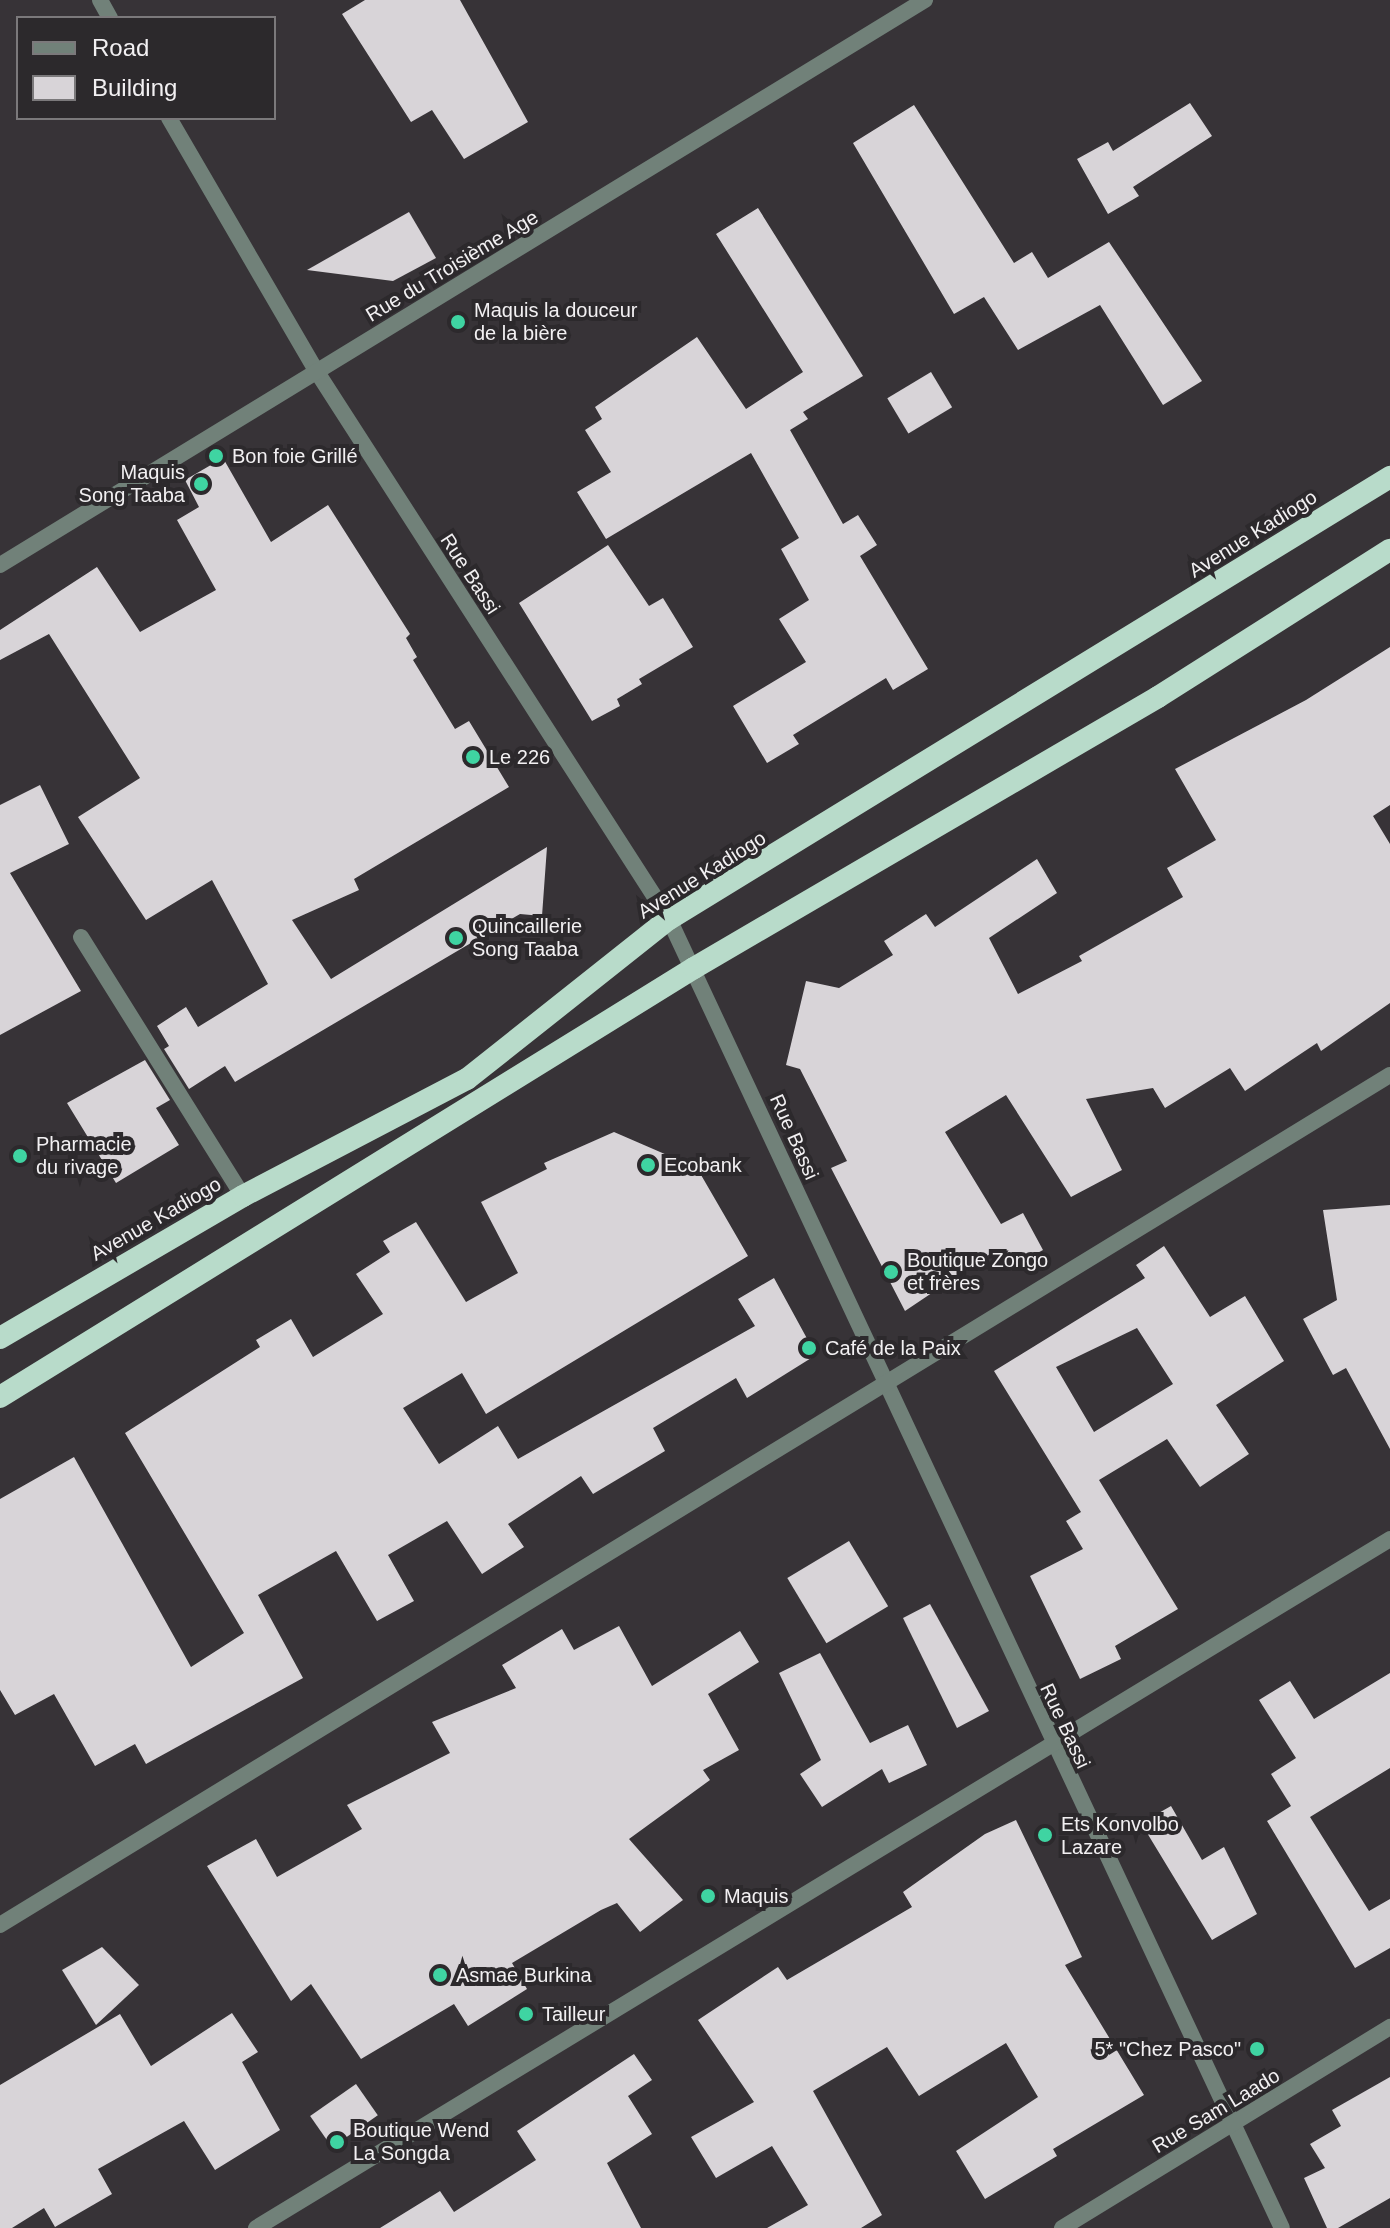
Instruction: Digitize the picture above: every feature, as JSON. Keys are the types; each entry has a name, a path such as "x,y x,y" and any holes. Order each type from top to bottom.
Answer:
{"highway":[{"name":"Avenue Kadiogo","path":"0,1338 243,1196 467,1079 669,919 1390,477"},
{"path":"0,1397 694,968 1158,697 1390,550"}],"street":[{"name":"Rue du Troisième Age","path":"0,565 925,0"},
{"name":"Rue Bassi","path":"170,120 317,372 669,919 1050,1741 1282,2228"},
{"path":"81,937 243,1196"},
{"path":"0,1925 1390,1075"},
{"path":"256,2228 1050,1741 1390,1539"},
{"name":"Rue Sam Laado","path":"1062,2228 1390,2027"}],"building":[{"path":"365,0 460,0 528,122 464,159 432,110 411,122 342,14"},
{"path":"1190,103 1212,136 1133,187 1139,196 1108,214 1077,159 1108,142 1113,151"},
{"path":"914,105 1014,263 1032,252 1048,278 1109,242 1202,381 1163,405 1100,305 1018,350 984,297 954,314 853,143"},
{"path":"758,208 863,376 803,412 808,419 790,430 843,524 858,515 877,545 860,556 928,669 893,690 886,678 793,735 799,744 767,763 733,706 806,662 779,619 809,600 781,549 799,538 751,453 606,539 577,492 611,472 585,430 602,419 595,407 697,337 746,409 803,372 716,234"},
{"path":"409,212 436,258 393,281 307,270"},
{"path":"931,372 952,407 908,433 887,398"},
{"path":"223,458 271,542 328,505 410,634 406,638 417,657 413,660 455,729 469,721 509,787 354,879 359,890 292,920 331,979 547,847 542,916 520,914 235,1082 225,1066 189,1089 164,1049 169,1046 157,1026 186,1007 198,1027 268,984 212,880 146,920 78,817 140,778 49,634 0,660 0,630 97,567 140,632 216,590 177,520 199,507 185,480"},
{"path":"608,545 649,606 663,598 693,647 639,679 642,684 617,699 620,706 592,721 519,603"},
{"path":"1390,647 1390,805 1373,816 1390,844 1390,1003 1321,1051 1317,1043 1245,1091 1230,1068 1165,1108 1153,1088 1086,1099 1122,1170 1071,1197 1006,1095 945,1132 1001,1224 1023,1213 1043,1250 1006,1270 996,1250 905,1311 831,1168 847,1161 800,1069 786,1065 806,981 839,988 893,955 884,941 926,914 935,927 1037,859 1057,893 989,938 1018,994 1082,961 1079,956 1183,897 1167,868 1216,840 1175,769 1306,700"},
{"path":"40,785 69,844 10,873 81,991 0,1035 0,805"},
{"path":"145,1060 170,1100 156,1108 179,1145 116,1183 67,1103"},
{"path":"614,1132 697,1168 748,1256 486,1414 462,1373 403,1408 439,1464 498,1426 518,1459 755,1326 738,1299 774,1278 816,1355 747,1398 736,1378 653,1428 665,1451 593,1494 581,1476 508,1524 524,1547 482,1574 447,1521 388,1555 414,1601 377,1621 336,1551 258,1595 303,1678 146,1764 135,1744 95,1766 54,1694 15,1715 0,1690 0,1499 74,1457 191,1667 244,1633 125,1433 260,1347 256,1340 291,1319 313,1357 383,1314 356,1274 390,1252 383,1241 416,1222 466,1302 518,1273 481,1202 547,1169 544,1163"},
{"path":"1390,1205 1390,1449 1346,1368 1333,1375 1303,1319 1337,1300 1323,1210"},
{"path":"1164,1246 1210,1317 1245,1296 1284,1361 1216,1405 1249,1454 1200,1487 1167,1439 1099,1480 1178,1609 1115,1646 1121,1659 1080,1679 1030,1576 1083,1549 1066,1521 1081,1512 994,1371 1145,1278 1136,1265","holes":["1137,1328 1173,1384 1094,1432 1056,1367"]},
{"path":"849,1541 888,1606 826,1643 787,1578"},
{"path":"930,1604 989,1711 957,1728 903,1618"},
{"path":"619,1626 652,1686 740,1631 759,1662 708,1694 739,1750 703,1770 710,1780 629,1839 683,1900 640,1932 617,1903 601,1910 512,1963 527,1989 468,2026 454,2004 361,2059 311,1984 291,2001 207,1866 256,1839 277,1877 362,1829 347,1805 450,1753 432,1722 516,1688 502,1665 562,1629 574,1650"},
{"path":"820,1653 870,1743 908,1725 927,1765 889,1783 882,1769 822,1807 800,1774 821,1760 779,1673"},
{"path":"1390,1673 1390,1768 1310,1817 1369,1911 1390,1899 1390,1948 1355,1968 1267,1821 1291,1806 1271,1774 1296,1758 1259,1700 1290,1681 1314,1719"},
{"path":"1171,1806 1202,1860 1224,1847 1257,1914 1212,1940 1141,1823"},
{"path":"1016,1820 1082,1957 1065,1965 1144,2095 1053,2149 1057,2156 985,2199 956,2151 1038,2097 1006,2043 919,2096 887,2047 813,2091 882,2215 861,2228 767,2228 808,2205 772,2146 716,2178 691,2137 754,2102 698,2020 778,1967 787,1980 912,1907 903,1892 985,1834"},
{"path":"102,1947 139,1985 96,2025 62,1970"},
{"path":"232,2013 258,2052 242,2062 280,2130 215,2170 184,2121 98,2169 112,2194 55,2227 44,2208 12,2228 0,2228 0,2085 120,2014 151,2066"},
{"path":"634,2054 652,2080 628,2096 652,2134 607,2163 641,2228 380,2228 440,2191 454,2212 536,2160 517,2131"},
{"path":"1390,2077 1390,2198 1338,2228 1327,2228 1304,2178 1325,2168 1310,2144 1341,2126 1332,2110"},
{"path":"356,2084 378,2115 332,2147 310,2116"}],"place":[{"name":"Maquis la douceur de la bière","path":"458,322"},
{"name":"Bon foie Grillé","path":"216,456"},
{"name":"Maquis Song Taaba","path":"201,484"},
{"name":"Le 226","path":"473,757"},
{"name":"Quincaillerie Song Taaba","path":"456,938"},
{"name":"Pharmacie du rivage","path":"20,1156"},
{"name":"Ecobank","path":"648,1165"},
{"name":"Boutique Zongo et frères","path":"891,1272"},
{"name":"Café de la Paix","path":"809,1348"},
{"name":"Ets Konvolbo Lazare","path":"1045,1835"},
{"name":"Maquis","path":"708,1896"},
{"name":"Asmae Burkina","path":"440,1975"},
{"name":"Tailleur","path":"526,2014"},
{"name":"5* \"Chez Pasco\"","path":"1257,2049"},
{"name":"Boutique Wend La Songda","path":"337,2142"}]}
